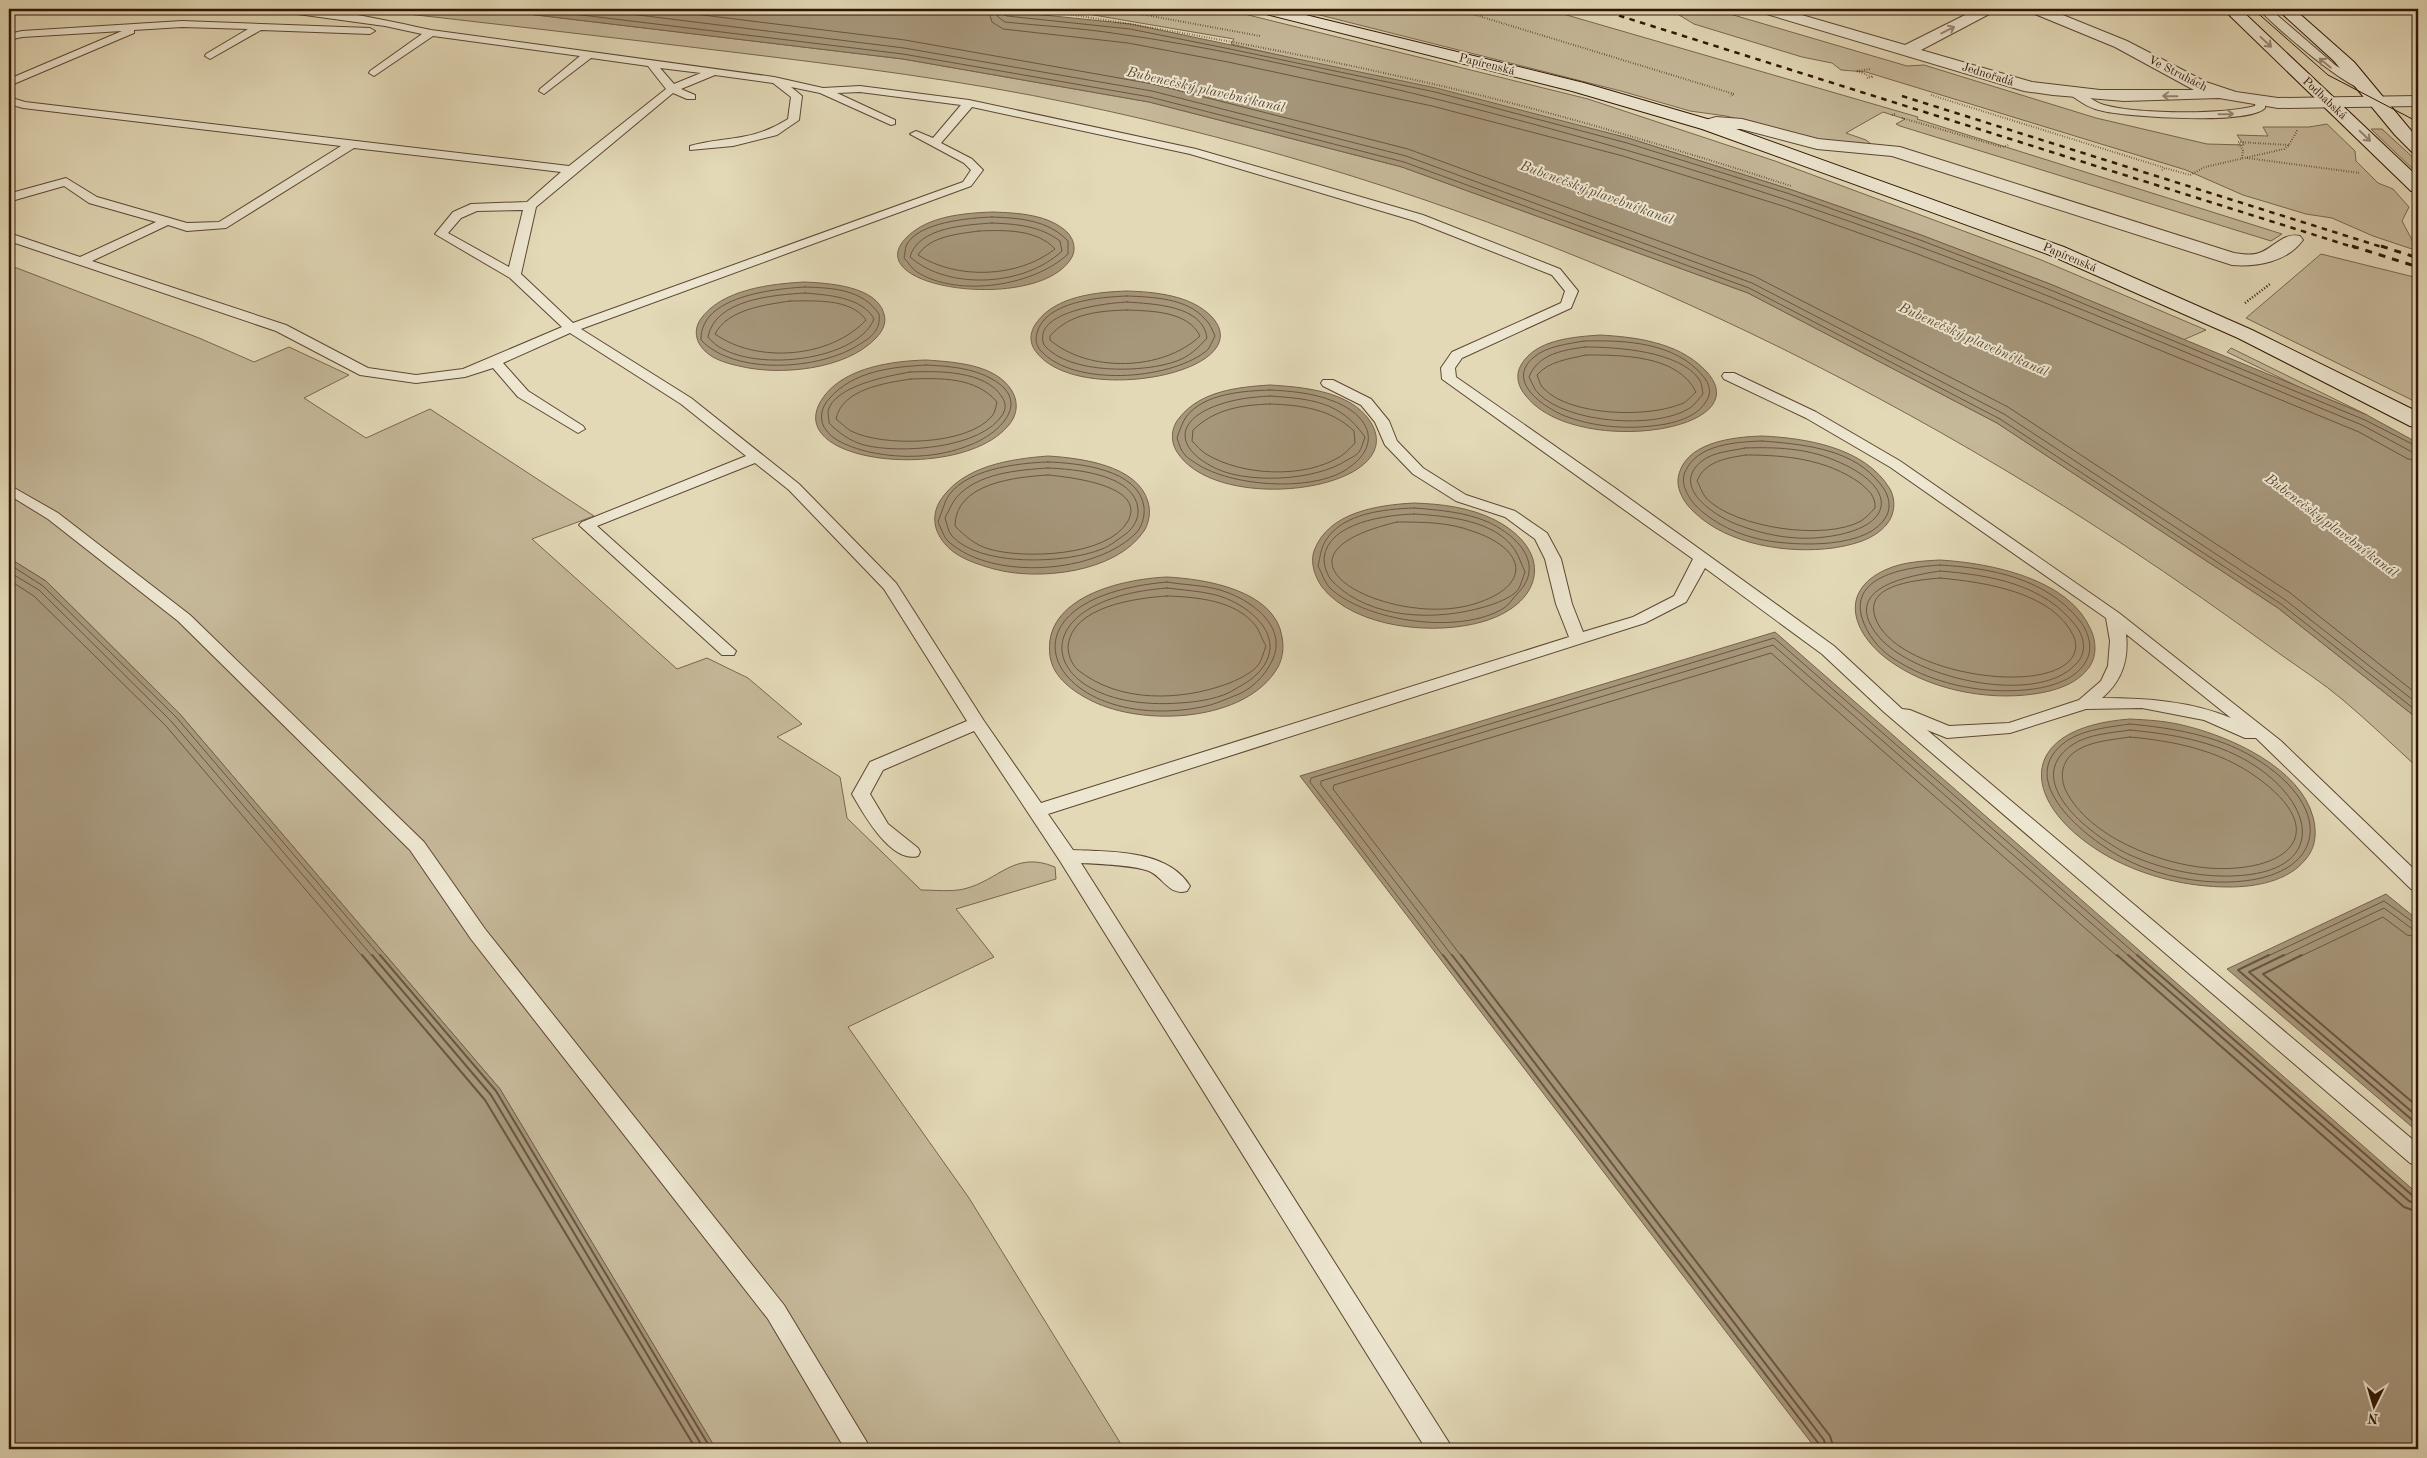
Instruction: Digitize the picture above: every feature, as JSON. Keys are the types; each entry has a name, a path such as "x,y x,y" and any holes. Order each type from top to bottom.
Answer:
{"street":[{"name":"Papírenská","path":"1264,9 1578,87 1708,125 2058,251 2215,320 2418,421"},
{"name":"Jednořadá","path":"1765,9 2030,87 2076,94 2186,96 2218,93"},
{"path":"1908,50 1988,9"},
{"name":"Ve Struhách","path":"2035,9 2121,44 2200,86 2218,93 2260,102 2330,103 2371,95 2418,101"},
{"name":"Podbabská","path":"2231,9 2418,187"},
{"path":"2285,9 2336,54 2398,130 2418,148"},
{"name":"Papírenská","path":"1708,125 1716,122 1742,124 1817,144 1894,151 2232,258 2250,261 2266,259 2293,240"}],"lane":[{"path":"283,9 385,23 431,33 774,80 823,91 890,122"},
{"path":"2264,9 2331,68 2371,95"},
{"path":"9,37 22,34 182,24 431,33"},
{"path":"9,82 147,25"},
{"path":"210,56 260,27"},
{"path":"374,73 431,33"},
{"path":"544,91 589,54"},
{"path":"651,63 672,89 691,97"},
{"path":"514,275 530,206 571,170 672,89 713,72"},
{"path":"694,148 733,143 773,133 793,120 797,96 774,80"},
{"path":"823,91 860,89 969,103 1192,151 1419,218 1556,272 1572,291 1566,305 1457,354 1448,368 1449,378 1828,650 1890,708 2418,1157"},
{"path":"2076,94 2088,103 2105,109 2128,112 2228,114 2253,112 2260,108 2260,102"},
{"path":"9,100 23,105 571,170"},
{"path":"934,144 969,103"},
{"path":"9,237 281,328 365,372 416,379 464,373 495,362 571,328 967,184 977,170 968,160 916,134"},
{"path":"9,194 15,196 66,182 93,200 187,227 222,225 352,144"},
{"path":"530,206 475,207 457,215 441,234 514,275 571,328 686,401 794,488 890,586 977,723 1067,856 1440,1449"},
{"path":"79,262 167,221"},
{"path":"495,362 523,394 578,429"},
{"path":"1729,376 1811,415 1895,464 2113,616 2275,745 2418,884"},
{"path":"1328,383 1366,402 1382,421 1390,442 1418,471 1461,498 1510,514 1542,536 1553,559 1564,604 1578,640"},
{"path":"728,651 587,525 756,457"},
{"path":"9,489 52,516 184,618 417,846 478,934 776,1312 859,1449"},
{"path":"1036,811 1638,620 1680,599 1702,558"},
{"path":"2085,704 2108,682 2118,662 2119,634 2113,616"},
{"path":"1890,708 1947,732 2010,728 2085,704 2142,703 2208,715 2275,745"},
{"path":"912,852 881,828 861,794 876,766 977,723"},
{"path":"1067,856 1112,859 1156,866 1180,886"}],"path":[{"path":"1034,9 1221,39 1384,72 1569,117 1735,167 1800,189"},
{"path":"1146,15 1148,9"},
{"path":"1456,9 1734,94 1723,100"},
{"path":"1931,95 2164,169 2190,175 2205,167 2284,149 2289,145 2300,124"},
{"path":"1902,118 2002,147 2008,145"},
{"path":"2243,158 2243,150 2238,142 2289,145"},
{"path":"2243,158 2366,173"},
{"path":"2215,320 2240,308 2276,280"}],"shaded area":[{"path":"364,9 486,9 903,59 1149,102 1402,167 1748,293 1997,423 2278,608 2418,719 2418,768 2353,708 2320,682 2144,558 2003,469 1878,398 1751,333 1620,275 1488,222 1352,176 1215,137 1033,95 904,74"},
{"path":"1081,9 1224,9 1588,99 1775,161 2039,259 2206,330 2183,340 2050,284 1921,235 1792,190 1628,138 1231,44 1234,39 1076,12"},
{"path":"1296,9 1546,9 1918,117 1917,119 2282,234 2271,241 1900,126 1896,124 1905,119 1883,112 1846,133 1866,140 1871,144 1833,144 1726,116 1690,111 1621,91"},
{"path":"1669,9 1713,9 1907,66 1924,65 2096,118 2207,144 2244,145 2237,135 2268,136 2263,127 2309,127 2327,124 2355,151 2356,161 2378,183 2393,189 2409,207 2402,221 2418,251 2373,236 2332,218 2306,214 2243,195 2186,170 1866,72 1841,70 1832,63 1802,57 1694,24"},
{"path":"2371,129 2382,129 2418,162 2418,174"},
{"path":"2321,254 2418,278 2418,403 2246,318"},
{"path":"9,265 199,338 254,362 289,347 349,375 304,398 366,438 430,409 594,516 532,539 677,669 707,658 748,678 802,724 777,737 840,777 847,818 921,890 948,891 964,889 977,885 1008,868 1029,862 1055,867 1056,879 956,909 994,957 848,1027 969,1198 1124,1449 716,1449 500,1089 179,713 46,581 9,558"},
{"path":"2231,348 2367,415 2303,389 2227,352"}],"water":[{"name":"Bubenečský plavební kanál","path":"486,9 985,9 1131,24 1436,88 1628,138 1792,190 1921,235 2050,284 2367,415 2418,443 2418,719 2278,608 1997,423 1748,293 1402,167 1149,102 903,59"},
{"path":"993,212 1032,216 1052,222 1068,233 1072,239 1074,251 1072,257 1054,275 1026,285 992,289 958,288 928,281 906,270 898,255 907,237 925,224 947,217"},
{"path":"804,282 838,285 872,297 880,305 885,317 880,333 863,349 848,357 830,364 792,370 755,369 728,363 712,357 703,350 698,342 696,329 698,323 720,301 747,290 777,284"},
{"path":"1127,291 1172,296 1183,299 1203,310 1212,317 1220,337 1211,353 1190,367 1159,376 1124,380 1089,378 1059,369 1034,349 1031,342 1032,330 1045,313 1055,306 1090,294"},
{"path":"1600,335 1641,339 1668,347 1692,359 1703,368 1716,390 1710,408 1689,421 1658,429 1621,431 1584,427 1550,415 1526,396 1519,385 1518,373 1528,356 1536,350 1556,341"},
{"path":"926,360 974,366 996,375 1005,382 1016,400 1015,414 1008,426 984,444 951,455 915,460 878,458 847,450 824,437 816,418 825,395 834,385 871,367"},
{"path":"1270,385 1311,389 1325,393 1351,403 1361,411 1370,421 1376,445 1364,464 1339,478 1306,487 1268,489 1231,485 1199,472 1177,452 1172,439 1175,425 1180,417 1198,401 1233,389"},
{"path":"1762,436 1797,439 1815,443 1850,454 1866,463 1879,475 1892,493 1894,502 1890,520 1882,530 1869,538 1833,548 1816,550 1797,550 1759,545 1724,532 1708,523 1691,509 1682,497 1678,479 1682,467 1689,457 1699,449 1711,444 1724,440"},
{"path":"1048,456 1076,459 1106,466 1133,479 1142,489 1148,502 1149,517 1144,531 1131,545 1115,556 1096,565 1053,573 1012,573 994,569 963,558 945,544 936,528 935,514 940,501 949,489 974,472 1003,462"},
{"path":"1414,503 1445,505 1465,509 1495,520 1514,532 1526,546 1533,560 1534,575 1530,589 1520,601 1505,612 1485,621 1466,626 1444,628 1421,628 1375,620 1355,612 1337,601 1322,587 1314,570 1314,551 1321,538 1330,527 1356,513 1385,506"},
{"path":"9,558 46,581 179,713 500,1089 716,1449 9,1449"},
{"path":"1940,560 2004,570 2046,586 2065,598 2080,612 2093,634 2095,653 2090,666 2079,678 2058,689 2034,694 1996,696 1977,694 1938,685 1920,678 1887,659 1875,649 1859,625 1856,601 1861,590 1870,579 1892,567 1912,562"},
{"path":"1167,577 1218,584 1253,598 1266,608 1277,621 1283,648 1278,667 1263,685 1243,699 1219,709 1193,714 1166,716 1139,714 1114,709 1085,697 1060,678 1055,671 1050,656 1051,636 1059,619 1072,606 1089,595 1108,587"},
{"path":"1775,632 2418,1194 2418,1449 1816,1449 1300,776"},
{"path":"2130,719 2172,723 2204,731 2262,757 2294,784 2306,799 2315,828 2315,840 2309,855 2298,867 2281,878 2250,886 2214,887 2168,880 2138,870 2109,857 2079,837 2058,816 2045,794 2041,773 2048,753 2064,737 2091,725"},
{"path":"2386,894 2418,920 2418,1132 2227,969"}],"tram line":[{"path":"2253,9 2328,75 2418,122"}],"railway":[{"path":"1598,9 2356,248"},
{"path":"1902,96 2385,248"},
{"path":"2352,246 2418,267"},
{"path":"2381,246 2418,258"}]}
